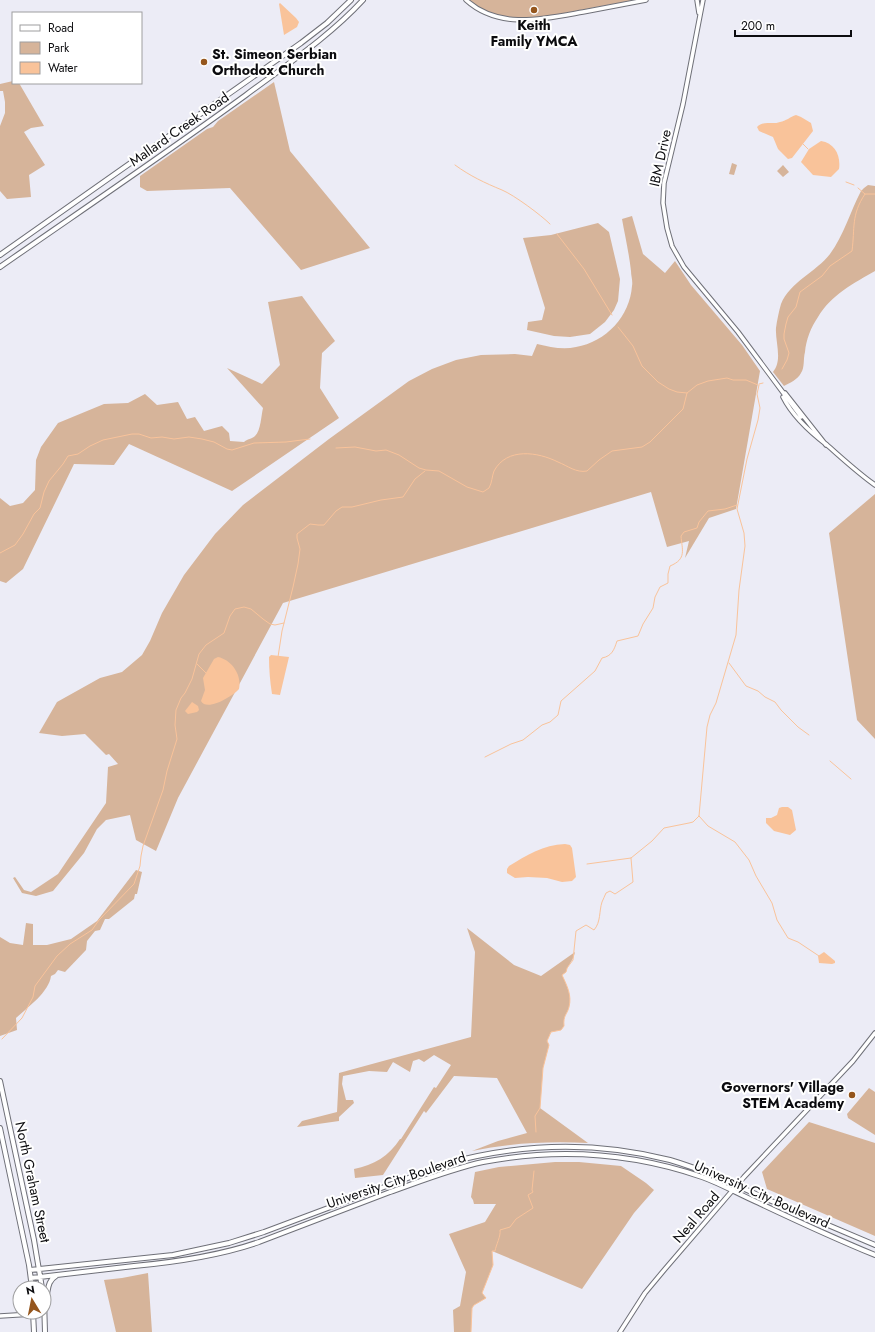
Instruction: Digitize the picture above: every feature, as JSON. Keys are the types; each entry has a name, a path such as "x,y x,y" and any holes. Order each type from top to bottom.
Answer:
{"main road":[{"name":"Mallard Creek Road","path":"0,255 301,43 327,23 351,0"},
{"name":"Mallard Creek Road","path":"0,267 202,127 258,86 341,23 363,0"},
{"name":"North Graham Street","path":"0,1081 41,1280"},
{"name":"North Graham Street","path":"0,1128 31,1278"},
{"name":"University City Boulevard","path":"30,1270 173,1255 217,1246 264,1232 448,1163 476,1155 515,1149 569,1146 627,1151 679,1163 737,1185 875,1245"},
{"name":"University City Boulevard","path":"31,1278 156,1264 233,1250 259,1242 449,1171 483,1162 527,1156 581,1154 652,1163 704,1178 875,1255"},
{"path":"52,1280 56,1276"},
{"path":"33,1320 34,1332"},
{"path":"45,1320 45,1332"}],"street":[{"path":"466,0 476,7 503,18 532,20 646,0"},
{"name":"IBM Drive","path":"697,0 700,14"},
{"name":"IBM Drive","path":"703,0 682,106 664,183 663,203 667,228 672,246 684,267 738,332 781,390 787,395 826,445 844,462 875,485"},
{"name":"IBM Drive","path":"781,390 786,402 803,424 816,438 826,445"},
{"name":"Neal Road","path":"620,1332 645,1293 737,1185 853,1061 875,1033"},
{"path":"0,1316 12,1315"}],"green space":[{"name":"Keith Family YMCA","path":"469,0 634,0 556,15 518,18 505,17 493,13 481,8"},
{"path":"12,81 12,84 20,84 44,126 31,128 24,132 45,165 29,175 31,197 7,199 0,191 0,126 5,113 5,102 3,91 0,91 0,84"},
{"path":"274,82 290,151 370,248 301,270 230,188 147,191 140,187 140,176 207,129 213,127 218,121"},
{"path":"732,163 737,165 734,175 729,174"},
{"path":"783,165 789,172 783,177 777,171"},
{"path":"868,185 875,186 875,271 844,290 823,309 809,334 800,375 784,386 773,372 778,362 776,328 781,304 790,289 830,254 839,239 861,191"},
{"path":"632,216 643,254 665,273 675,261 691,285 742,345 760,371 736,509 709,518 685,558 689,541 667,547 651,492 283,603 178,798 156,851 136,840 130,815 106,820 97,829 84,853 53,891 36,896 22,893 13,878 15,877 24,890 31,892 58,874 106,803 108,767 118,764 109,754 106,755 85,734 62,736 39,733 57,702 100,678 122,672 142,655 150,641 162,613 184,575 215,534 243,505 329,439 409,381 432,369 456,360 481,355 515,354 532,356 537,344 556,348 571,348 597,340 606,333 621,317 627,307 630,297 632,280 622,219"},
{"path":"598,223 609,232 620,279 618,301 614,310 605,322 590,334 570,337 554,336 527,330 528,322 542,320 545,308 523,238 551,235"},
{"path":"302,296 335,341 322,353 320,388 339,418 232,491 129,444 114,465 74,464 23,569 6,583 0,581 0,498 10,506 23,503 35,490 36,460 41,447 58,423 104,404 128,403 145,394 157,405 178,402 187,419 195,417 204,431 222,426 229,433 230,441 244,442 252,438 257,433 263,408 227,368 262,384 280,365 268,302"},
{"path":"875,494 875,739 857,720 829,533"},
{"path":"136,870 142,872 137,894 135,894 134,899 109,919 105,919 100,930 95,931 87,941 86,950 65,972 58,970 51,976 42,993 16,1018 17,1030 0,1036 0,937 10,943 23,945 26,923 33,924 33,945 47,945 71,939 97,921"},
{"path":"467,928 514,965 541,976 575,952 566,972 562,975 570,998 569,1007 564,1020 564,1026 561,1030 551,1032 547,1041 549,1045 543,1068 540,1108 588,1143 530,1143 472,1151 498,1141 527,1133 497,1078 454,1076 426,1113 424,1111 383,1175 355,1178 354,1169 368,1165 380,1159 396,1145 434,1087 436,1088 451,1065 434,1055 424,1062 419,1059 413,1061 410,1072 393,1062 387,1072 369,1071 343,1076 342,1084 346,1100 353,1100 354,1103 339,1117 339,1121 297,1127 302,1121 337,1112 339,1073 471,1037 475,952"},
{"path":"869,1088 875,1092 875,1135 848,1118 847,1114"},
{"path":"809,1122 875,1143 875,1236 767,1189 762,1172"},
{"path":"555,1162 579,1162 621,1166 654,1190 634,1213 582,1289 492,1251 493,1265 482,1293 486,1298 474,1305 472,1308 471,1332 454,1332 453,1310 460,1306 466,1272 449,1234 485,1222 496,1204 474,1204 471,1197 475,1172 499,1167"},
{"path":"148,1273 152,1332 116,1332 104,1280"}],"water":[{"path":"280,3 299,22 297,27 284,35 279,4"},
{"path":"796,115 811,123 813,131 792,158 788,159 778,149 773,137 759,131 757,127 765,123 777,123"},
{"path":"821,141 830,144 838,155 839,169 831,177 813,175 801,162 809,149"},
{"path":"271,655 289,657 280,695 272,694 269,662 269,657"},
{"path":"218,657 228,661 235,669 240,684 239,689 220,702 209,705 204,704 201,701 205,690 203,678 214,659"},
{"path":"192,702 198,706 199,710 188,714 185,711"},
{"path":"788,807 792,810 796,830 790,835 774,831 766,823 766,818 771,818 777,815 779,808"},
{"path":"565,844 570,845 572,848 576,877 572,881 562,882 547,878 528,877 515,878 507,873 509,866 529,854 542,848"},
{"path":"824,952 835,961 835,963 819,963 818,956"}],"waterway":[{"path":"803,144 808,149"},
{"path":"455,165 466,173 513,196 550,224"},
{"path":"846,182 854,185"},
{"path":"858,188 865,194"},
{"path":"782,369 789,353 784,339 786,324 788,317 796,307 800,292 822,276 830,266 852,251 854,222 857,209 865,194 875,194"},
{"path":"557,234 584,269 612,315"},
{"path":"618,327 633,346 642,366 658,382 669,389 687,393"},
{"path":"336,448 355,447 376,451 386,450 399,455 419,468 439,471 467,487 483,492 489,488 494,471 500,463 507,458 515,455 532,454 550,459 576,470 587,471 612,451 642,447 650,442 683,409 687,393 697,385 708,381 727,378 733,380 746,380 758,385"},
{"path":"759,384 763,383"},
{"path":"587,864 631,858 652,841 664,828 693,822 699,816 707,727 710,715 716,703 736,635 739,590 745,546 744,533 737,509 747,459 758,420 760,408 757,394 759,385"},
{"path":"0,553 15,545 23,534 34,514 40,508 44,492 49,481 68,456 78,454 103,440 132,434 139,434 151,438 162,437 174,439 189,437 214,442 232,450 254,443 286,442 310,439"},
{"path":"278,657 282,631 298,564 300,549 297,534 310,524 324,525 336,511 342,507 352,507 381,500 403,497 415,479 425,471"},
{"path":"485,757 511,744 523,740 542,725 550,722 558,715 561,701 595,671 602,658 608,656 612,652 617,641 638,636 643,624 653,608 655,597 660,587 668,583 670,566 681,557 681,536 684,532 697,528 699,522 708,511 725,509 737,505"},
{"path":"2,1039 22,1018 33,997 35,986 57,956 70,944 92,930 99,920 134,884 140,866 143,846 163,790 177,739 175,725 176,710 192,679 199,654 206,645 224,633 230,616 235,609 244,607 251,609 270,624 275,625 284,623"},
{"path":"729,663 746,686 758,691 765,697 775,702 798,727 809,735"},
{"path":"197,664 206,673"},
{"path":"830,761 851,779"},
{"path":"699,816 708,826 735,842 749,860 756,876 772,903 777,920 788,938 798,942 819,956"},
{"path":"536,1132 535,1116 540,1108 543,1068 549,1045 547,1041 551,1032 561,1030 564,1026 565,1017 570,1003 567,987 562,975 566,972 573,960 576,931 586,925 594,930 598,924 601,905 606,893 610,891 615,894 633,882 631,858"},
{"path":"471,1332 472,1308 474,1305 486,1298 482,1293 493,1265 492,1251 495,1251 500,1230 510,1227 516,1219 533,1208 528,1195 533,1192 534,1171"}],"place":[{"name":"Keith Family YMCA","path":"534,10"},
{"name":"St. Simeon Serbian Orthodox Church","path":"204,62"},
{"name":"Governors' Village STEM Academy","path":"852,1095"}]}
